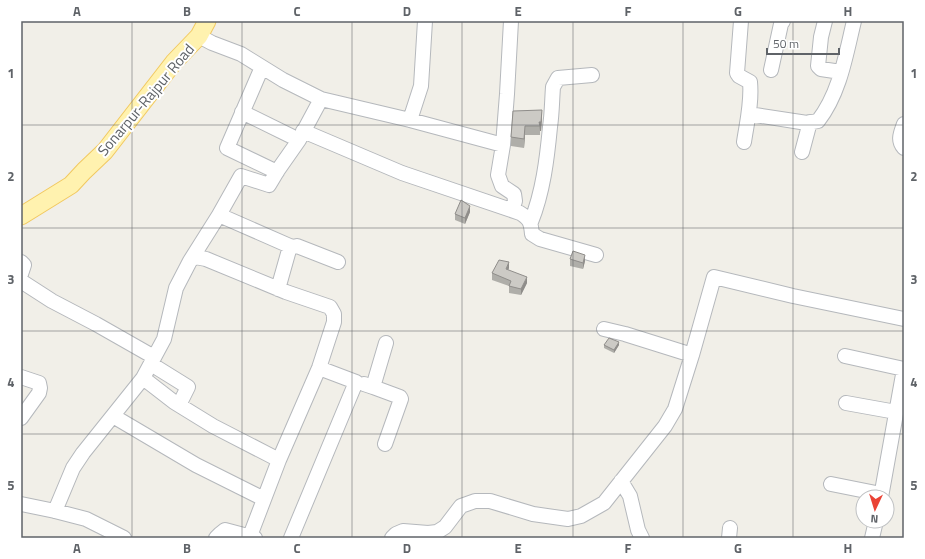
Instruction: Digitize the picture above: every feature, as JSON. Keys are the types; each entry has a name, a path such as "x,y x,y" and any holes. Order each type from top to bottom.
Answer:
{"main road":[{"name":"Sonarpur-Rajpur Road","path":"21,216 71,185 105,151 174,62 203,28"}],"street":[{"path":"410,120 421,86 425,21"},
{"path":"510,21 507,94 503,145 498,175 502,186 514,194 515,201 512,210"},
{"path":"741,21 736,69 739,76 750,82 749,114 744,142"},
{"path":"771,70 781,24 783,21"},
{"path":"825,21 820,38 818,66 821,69 841,72"},
{"path":"749,114 810,122 818,121 825,112 838,83 851,21"},
{"path":"203,28 212,43 241,54 283,80 321,99 410,120 503,145"},
{"path":"262,67 227,148 277,172"},
{"path":"592,75 558,78 555,82 553,87 544,171 537,206 531,222 532,234 540,239 596,255"},
{"path":"55,511 73,468 83,453 143,378 164,339 176,288 241,176 269,185 301,135 321,99"},
{"path":"242,112 402,173 512,210 526,217 531,222"},
{"path":"802,152 810,122"},
{"path":"904,124 899,137 902,147 904,148"},
{"path":"219,215 292,247 297,246 338,262"},
{"path":"278,289 289,250 292,247"},
{"path":"190,262 195,257 206,259 278,289 330,307 334,314 334,322 319,368 279,460 264,499 252,537 225,530 216,538"},
{"path":"21,262 24,265 21,274"},
{"path":"392,538 396,534 403,531 428,533 437,532 444,527 461,506 475,501 490,501 533,514 568,519 582,516 604,503 665,426 675,409 714,277 793,296 904,319"},
{"path":"21,280 52,301 96,324 188,387 179,405"},
{"path":"604,329 692,355"},
{"path":"373,387 386,343"},
{"path":"845,356 904,369 882,489"},
{"path":"319,368 400,397 401,399 385,444"},
{"path":"21,377 39,383 40,388 39,393 21,418"},
{"path":"143,378 179,405 213,426 279,460"},
{"path":"291,538 356,382"},
{"path":"846,403 896,412"},
{"path":"113,416 196,465 264,499"},
{"path":"621,481 630,496 638,530 642,538"},
{"path":"831,484 855,490"},
{"path":"21,504 86,519 124,538"}],"building":[{"path":"542,110 541,122 539,122 540,126 525,126 524,139 511,137 513,111"},
{"path":"461,200 470,206 465,218 455,214"},
{"path":"573,251 585,255 583,263 570,259"},
{"path":"499,260 509,262 506,269 527,277 521,289 509,286 511,281 492,273"},
{"path":"609,338 619,342 614,350 604,345"}]}
